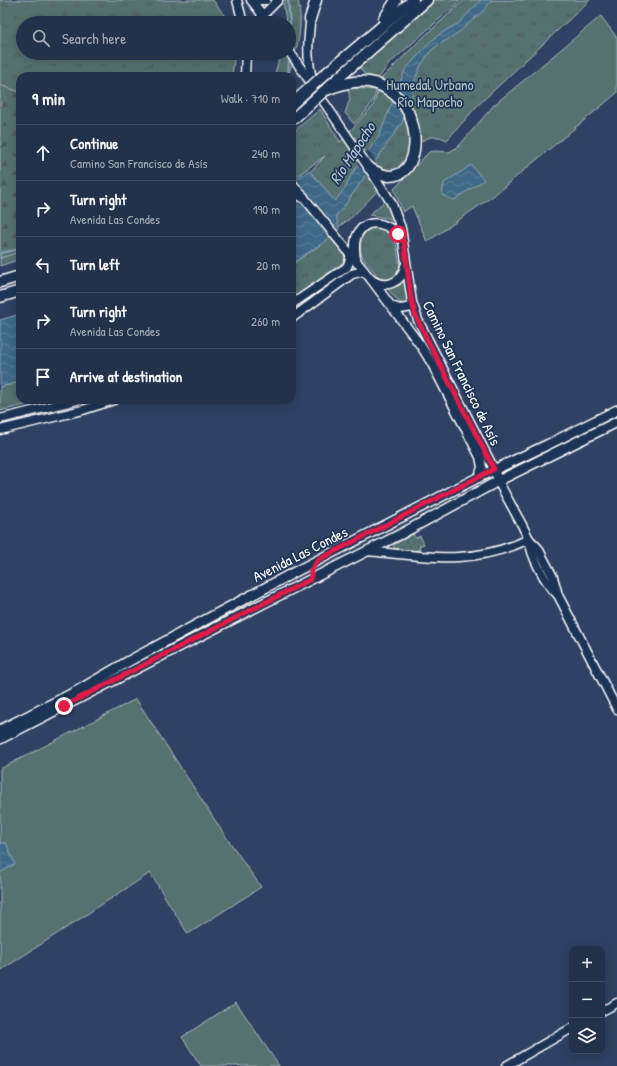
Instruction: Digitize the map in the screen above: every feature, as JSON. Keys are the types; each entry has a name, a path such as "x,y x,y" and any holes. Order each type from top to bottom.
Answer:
{"highway":[{"path":"310,19 316,0"},
{"path":"374,32 391,10 396,0"},
{"path":"296,100 413,0"},
{"path":"296,116 320,91 333,82 427,0"},
{"path":"320,91 354,82 369,82 390,91 406,108 415,134 414,147 410,162 403,171 394,175 385,175 369,168"},
{"path":"296,191 303,197"},
{"path":"0,282 16,277"},
{"path":"0,297 16,293"}],"main road":[{"path":"237,0 241,16"},
{"path":"252,0 266,0"},
{"path":"252,0 263,15 276,2"},
{"path":"312,0 308,56 320,91"},
{"path":"245,60 245,72"},
{"name":"Camino San Francisco de Asís","path":"295,60 304,73 320,91 342,128 382,187 396,215 404,242 405,263 413,307 428,341 494,469 498,481 529,539 532,554 549,585 558,595 617,709"},
{"name":"Camino San Francisco de Asís","path":"296,188 370,278 421,346 432,364 480,459 482,467 479,477"},
{"path":"357,264 355,248 356,238 360,230 367,225 377,223 391,228 404,242"},
{"path":"296,301 347,267 350,260 350,255"},
{"path":"370,278 379,284 390,284 395,282 403,274 405,263"},
{"path":"296,315 352,274 364,271"},
{"path":"391,306 400,309 413,307"},
{"path":"0,419 61,404"},
{"path":"0,430 83,410 102,404"},
{"name":"Avenida Las Condes","path":"0,730 79,690 129,661 318,560 494,469 549,444 617,410"},
{"name":"Avenida Las Condes","path":"0,739 368,551 498,481 617,422"},
{"path":"368,551 429,557 462,558 494,552 529,539"},
{"path":"311,579 311,570 318,560"},
{"path":"605,1009 617,1003"},
{"path":"506,1066 569,1030"}],"green space":[{"path":"0,0 213,0 225,16 16,16 16,60 234,60 233,72 16,72 16,260 0,266"},
{"path":"282,0 298,0 300,10 300,29 296,50 296,16 285,16"},
{"path":"433,0 461,0 389,64 378,79 364,74 360,68 380,46"},
{"name":"Humedal Urbano Río Mapocho","path":"464,0 590,0 477,106 447,140 440,137 430,137 419,142 389,179 352,217 325,237 305,177 325,156 297,176 296,130 320,109 340,142 373,106 382,78 417,43"},
{"path":"601,16 617,38 617,93 493,196 427,242 412,206 403,212 394,189 429,152 449,152 458,147 494,105"},
{"path":"279,60 293,60 289,72 275,72"},
{"path":"0,85 16,91 16,253 0,258"},
{"path":"356,88 376,90 371,104 354,124 345,113 350,99 348,89"},
{"path":"386,200 392,210 395,222 387,218 369,215"},
{"path":"373,227 389,231 396,243 400,270 397,276 389,280 382,280 379,278 365,261 361,253 361,240 366,232"},
{"path":"330,238 342,251 345,258 345,261 296,296 296,261"},
{"path":"404,280 408,303 406,306 397,300 388,289 396,286"},
{"path":"16,383 16,404 29,404 0,411 0,387"},
{"path":"413,534 416,538 420,536 424,544 419,546 420,549 414,551 394,548 393,545"},
{"path":"136,699 224,834 261,887 188,934 150,873 0,971 0,769"},
{"path":"236,1002 279,1066 201,1066 182,1037"}],"water":[{"path":"481,0 492,0 483,11 459,32 434,48 429,53 420,67 415,80 410,106 401,124 343,208 336,215 339,230 296,261 296,179 309,170 335,201 346,187 351,175 379,136 405,70 431,41 459,23"},
{"path":"471,165 484,180 454,200 442,195 444,183"},
{"path":"16,315 16,383 0,387 0,320"},
{"path":"0,843 6,843 15,864 0,873"}],"pier":[{"path":"368,150 376,162 366,176 357,163"},
{"path":"296,178 340,232 332,239 296,197"}],"waterway":[{"path":"288,0 289,16"},
{"path":"288,72 289,60"},
{"path":"0,253 16,250"}],"route":[{"path":"64,706 311,579 311,570 318,560 494,469 415,314 405,263 404,242 398,234"}],"water label":[{"name":"Río Mapocho","path":"352,153"}]}
